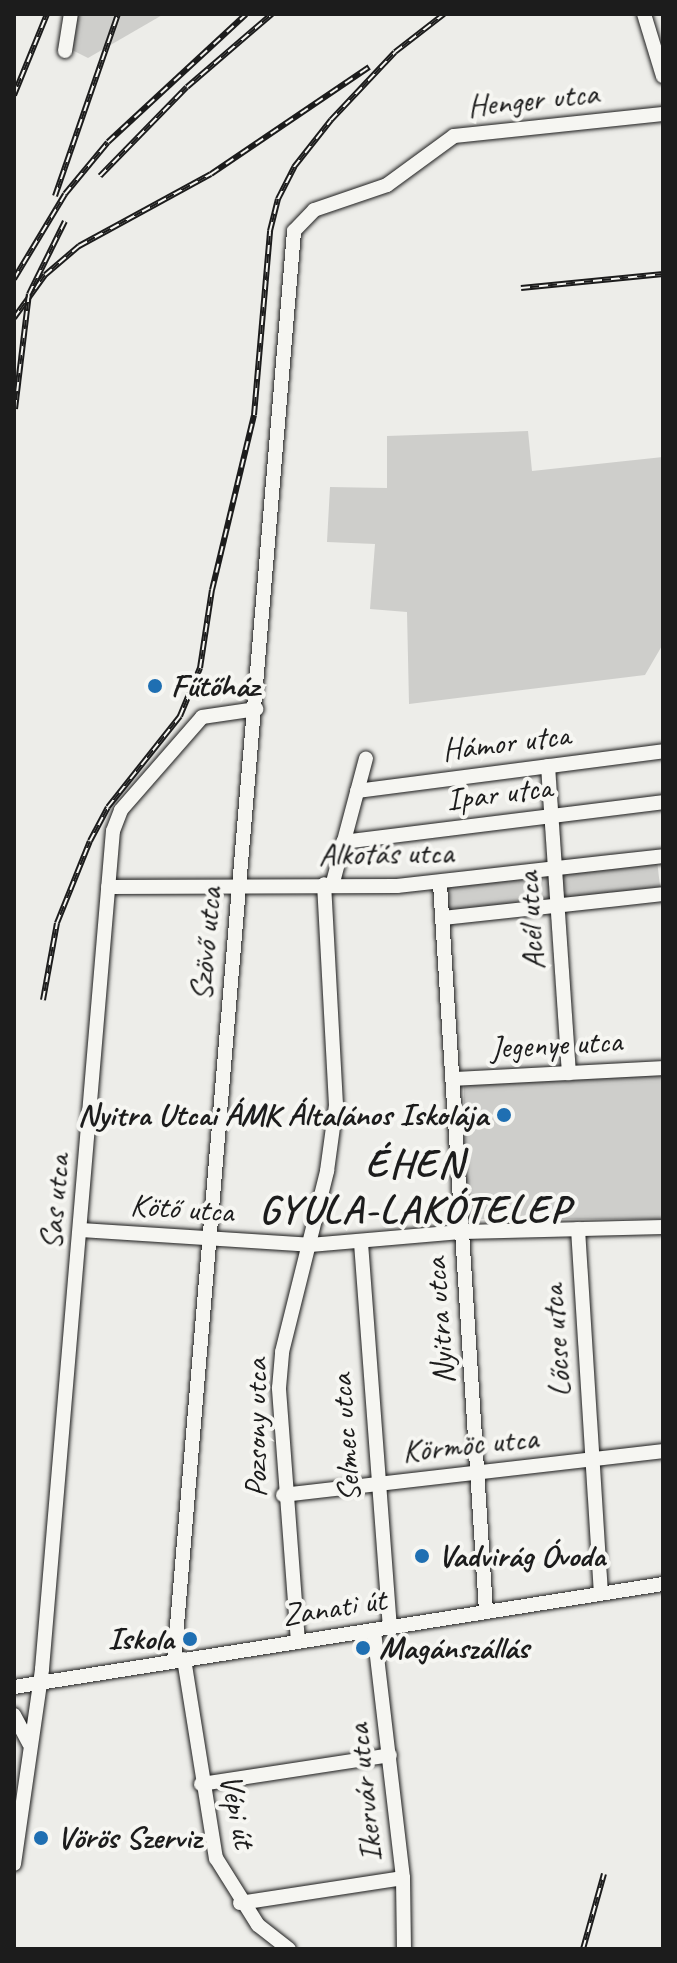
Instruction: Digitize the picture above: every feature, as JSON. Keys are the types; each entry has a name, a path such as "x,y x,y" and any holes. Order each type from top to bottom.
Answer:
{"street":[{"path":"65,51 71,14"},
{"path":"644,14 663,76"},
{"path":"656,115 663,99"},
{"name":"Henger utca","path":"294,231 314,210 376,191 454,136 656,115"},
{"name":"Szövő utca","path":"179,1660 209,1239 294,231"},
{"name":"Sas utca","path":"14,1864 39,1681 81,1230 113,831 127,802 202,717 256,709"},
{"name":"Hámor utca","path":"357,791 663,751"},
{"name":"Pozsony utca","path":"298,1642 283,1495 279,1372 310,1245 336,1105 328,885 366,758"},
{"name":"Acél utca","path":"548,766 569,1073"},
{"name":"Ipar utca","path":"343,842 663,802"},
{"name":"Alkotás utca","path":"108,887 440,884 663,856"},
{"name":"Nyitra utca","path":"440,884 486,1611"},
{"name":"Alkotás utca","path":"443,918 663,894"},
{"name":"Jegenye utca","path":"453,1079 663,1068"},
{"name":"Kötő utca","path":"81,1230 310,1245 463,1232 663,1227"},
{"name":"Lőcse utca","path":"578,1229 601,1592"},
{"name":"Selmec utca","path":"361,1243 390,1628"},
{"name":"Körmöc utca","path":"283,1495 663,1451"},
{"name":"Zanati út","path":"14,1687 298,1642 375,1636 390,1628 663,1584"},
{"name":"Ikervár utca","path":"375,1636 403,1878 404,1949"},
{"name":"Vépi út","path":"179,1660 216,1858 240,1903 264,1931 289,1949"},
{"path":"14,1715 29,1743"},
{"path":"201,1784 390,1755"},
{"path":"240,1903 403,1878"}],"shaded area":[{"path":"76,14 164,14 88,58 72,50"},
{"path":"528,431 532,471 663,457 663,644 645,675 409,704 407,612 370,609 375,544 327,542 330,487 387,488 387,436"},
{"path":"657,861 660,887 447,913 444,887"},
{"path":"464,1075 663,1075 663,1219 464,1219"}],"railway":[{"path":"14,95 47,14"},
{"path":"55,196 118,14"},
{"path":"14,279 65,194 108,142 246,14"},
{"path":"100,176 187,87 272,14"},
{"path":"43,1000 57,923 90,841 108,807 180,716 200,668 212,590 254,415 270,231 278,199 294,167 331,120 395,52 444,14"},
{"path":"14,318 45,275 79,246 211,174 369,67"},
{"path":"15,409 29,294 65,221"},
{"path":"521,288 663,274"},
{"path":"583,1949 604,1874"}],"place":[{"name":"Fűtőház","path":"155,686"},
{"name":"Nyitra Utcai ÁMK Általános Iskolája","path":"504,1115"},
{"name":"Vadvirág Óvoda","path":"422,1556"},
{"name":"Iskola","path":"190,1639"},
{"name":"Magánszállás","path":"363,1648"},
{"name":"Vörös Szerviz","path":"41,1838"}],"district":[{"name":"ÉHEN GYULA-LAKÓTELEP","path":"415,1186"}]}
